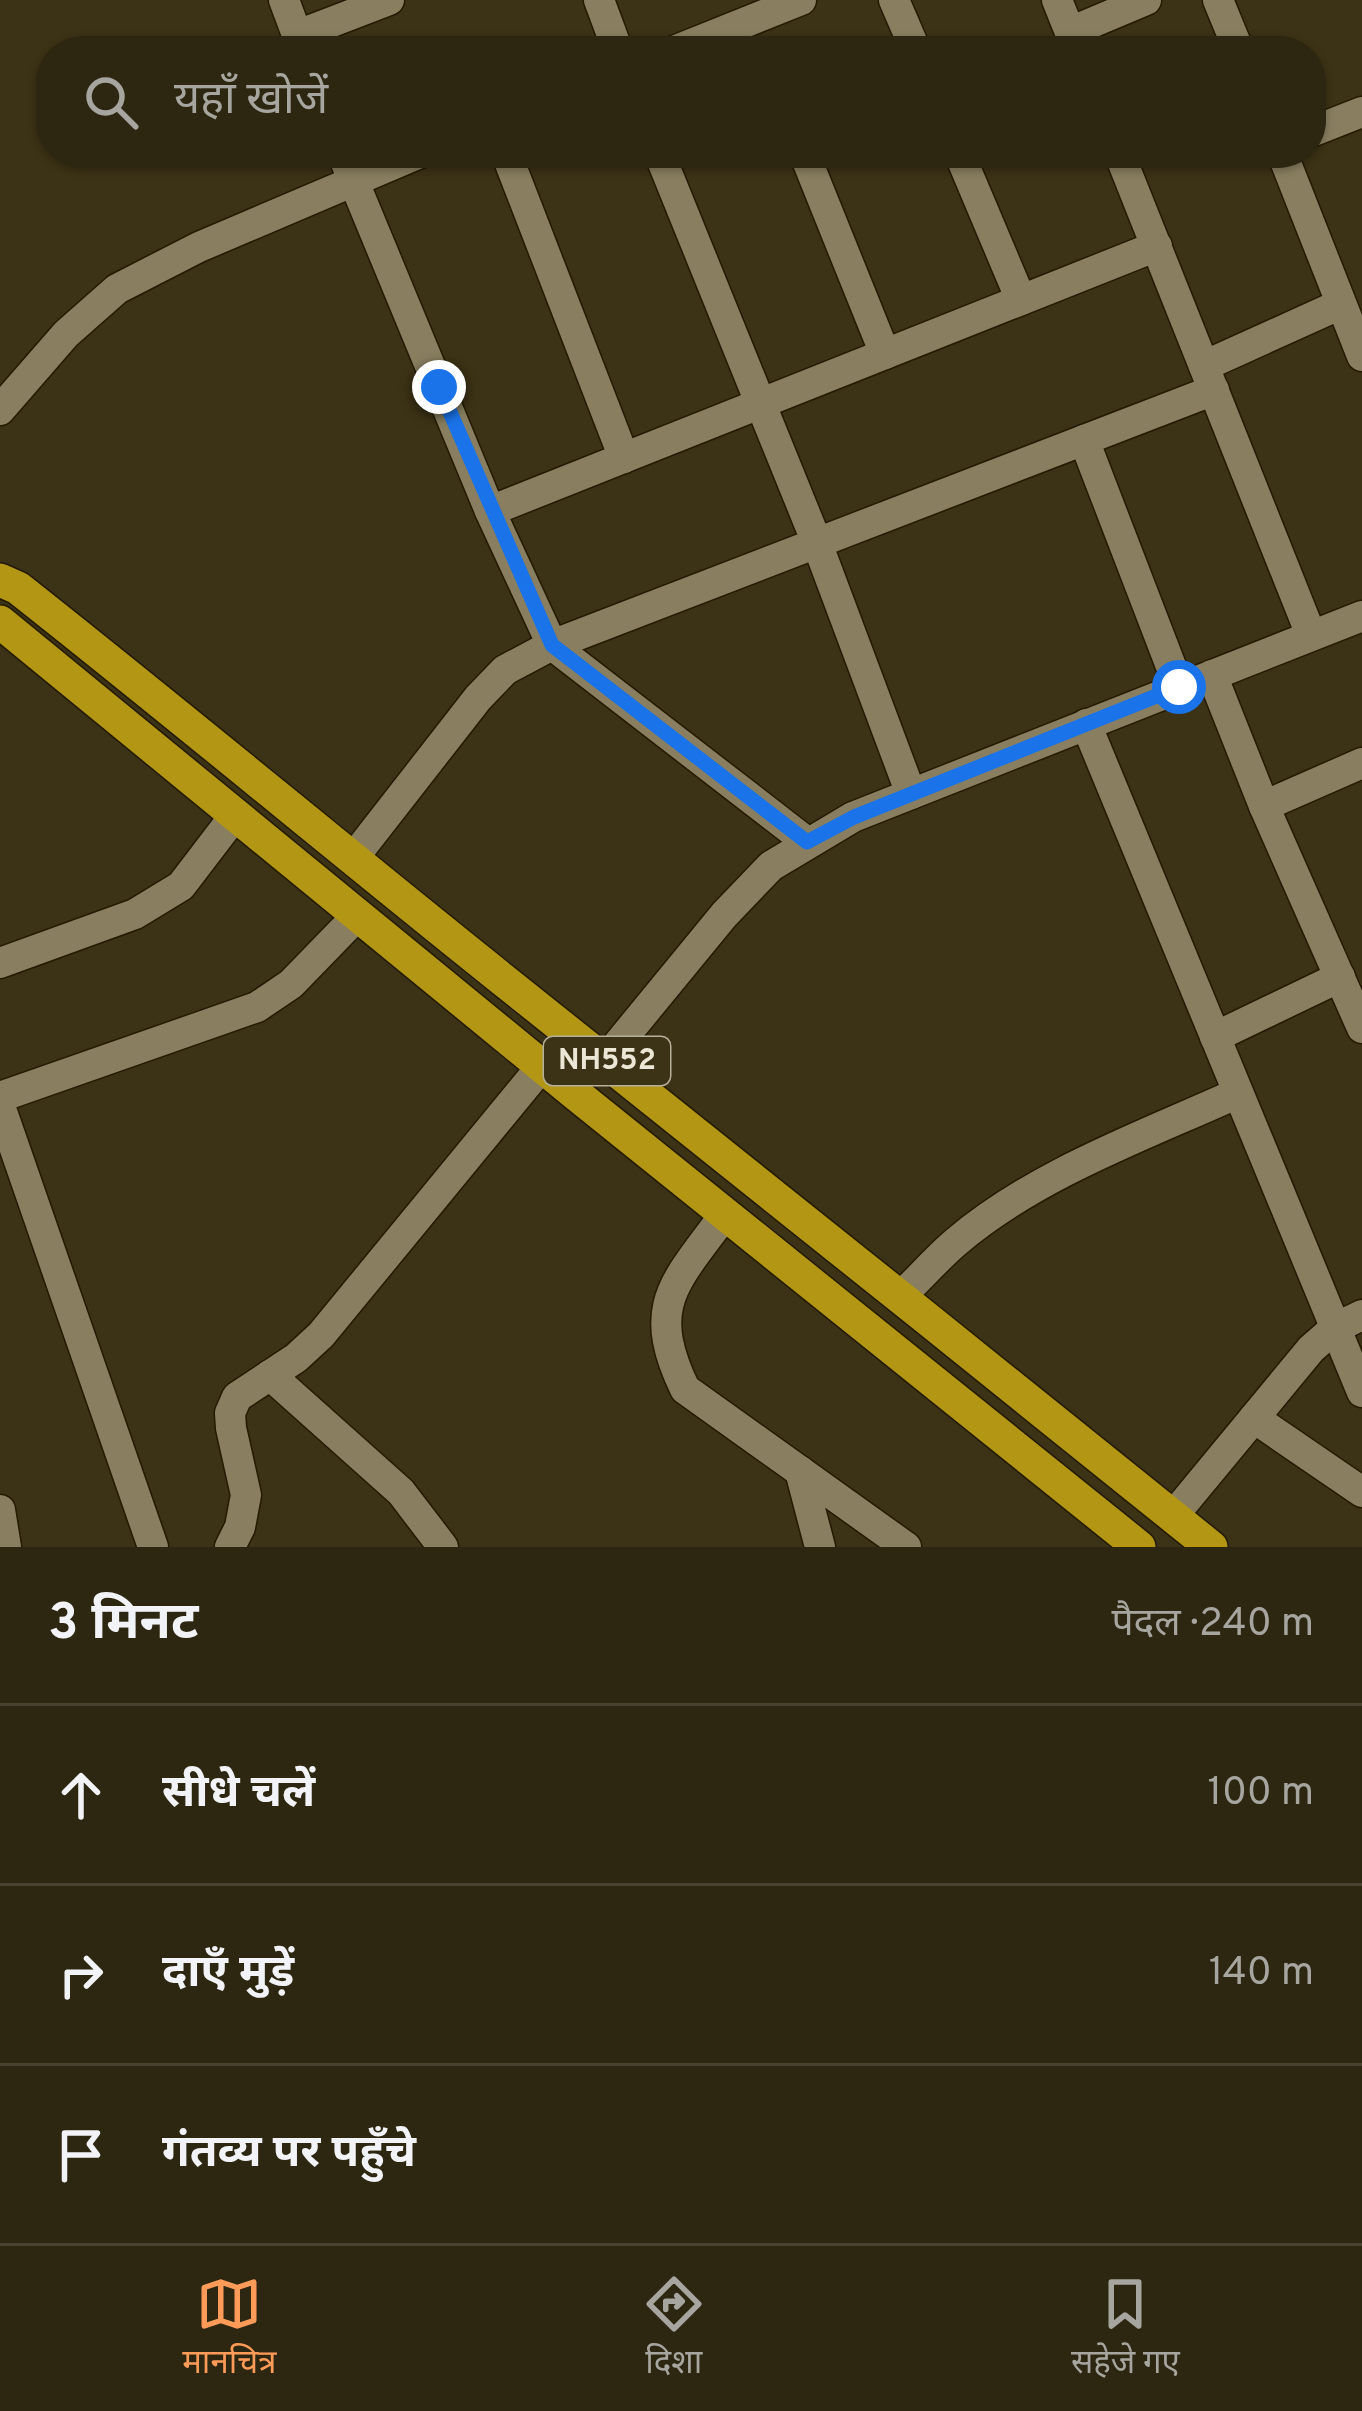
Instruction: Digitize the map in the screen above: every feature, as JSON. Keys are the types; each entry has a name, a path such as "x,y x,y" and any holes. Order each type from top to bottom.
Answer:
{"highway":[{"name":"NH552","path":"0,580 18,588 1211,1547"},
{"name":"NH552","path":"0,622 1139,1547"}],"street":[{"path":"284,0 298,36"},
{"path":"315,36 389,0"},
{"path":"598,0 613,36"},
{"path":"712,36 801,0"},
{"path":"894,0 910,36"},
{"path":"1057,0 1072,36"},
{"path":"1084,36 1146,0"},
{"path":"1218,0 1234,36"},
{"path":"750,21 756,36"},
{"path":"1326,126 1362,112"},
{"path":"0,410 66,334 117,289 345,168"},
{"path":"347,168 490,512 552,645 807,842"},
{"path":"512,168 624,458"},
{"path":"665,168 817,543 911,794"},
{"path":"810,168 885,354"},
{"path":"965,168 1021,300"},
{"path":"1125,168 1311,635"},
{"path":"1288,168 1362,356"},
{"path":"490,512 1157,246"},
{"path":"354,857 505,670 552,645 1084,440 1209,378 1337,292 1362,268"},
{"path":"1084,440 1179,687"},
{"path":"605,1060 724,915 771,866 807,842 854,817 1362,616"},
{"path":"1212,675 1362,1028"},
{"path":"1087,724 1238,1093 1348,1322 1362,1391"},
{"path":"1264,806 1362,763"},
{"path":"0,963 135,914 181,886 236,814"},
{"path":"0,1097 257,1006 291,984 358,914"},
{"path":"1215,1037 1340,977"},
{"path":"230,1547 246,1496 230,1413 236,1397 320,1335 542,1066"},
{"path":"902,1295 956,1242 1012,1202 1238,1093"},
{"path":"0,1106 153,1547"},
{"path":"725,1214 679,1278 664,1317 668,1354 686,1389 906,1547"},
{"path":"1173,1516 1311,1349 1348,1322"},
{"path":"270,1375 401,1492 443,1547"},
{"path":"1254,1418 1362,1492"},
{"path":"800,1471 809,1544"},
{"path":"0,1510 6,1547"}],"route":[{"path":"439,387 552,645 807,842 854,817 1179,687"}]}
